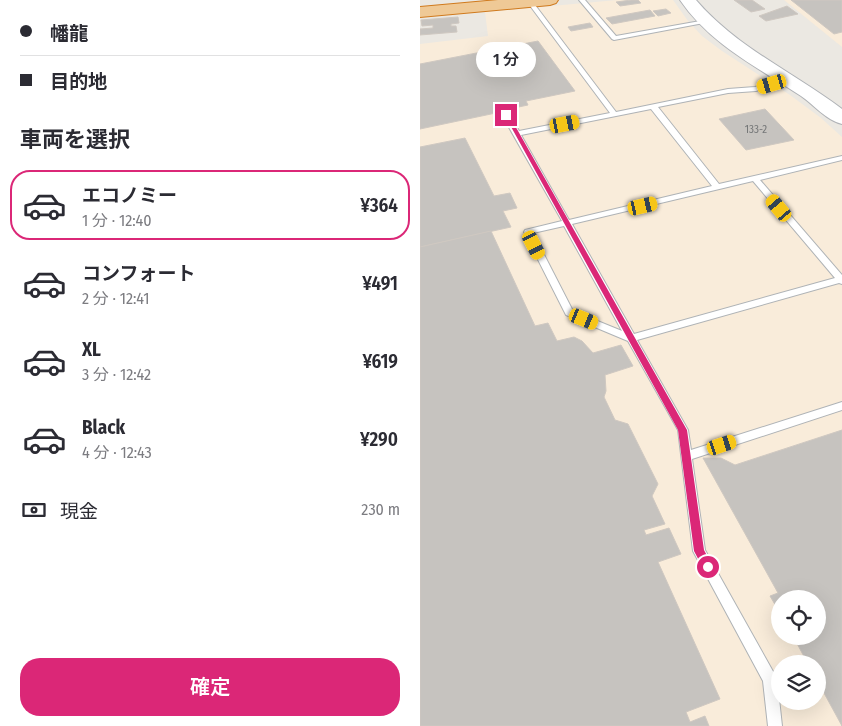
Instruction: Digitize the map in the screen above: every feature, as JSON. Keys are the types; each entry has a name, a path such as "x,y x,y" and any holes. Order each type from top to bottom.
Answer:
{"highway":[{"path":"420,12 550,0"}],"street":[{"path":"688,0 706,22 733,45 788,79 842,118"}],"lane":[{"path":"582,0 614,38 706,22"},
{"path":"530,2 614,114"},
{"path":"516,134 728,90 756,88 788,79"},
{"path":"653,106 718,188"},
{"path":"506,115 683,430 699,551 770,680 775,726"},
{"path":"755,179 842,280 631,338 569,313 528,232 755,179 840,161"},
{"path":"687,456 842,406"}],"shaded area":[{"path":"617,0 673,0 702,36 790,95 821,118 842,137 842,726 420,726 420,44 488,36 485,12"},
{"path":"784,0 842,0 842,47"}],"building":[{"path":"638,0 641,3 620,6 616,2"},
{"path":"734,0 752,0 765,9 751,12"},
{"path":"791,0 842,0 842,32 834,34"},
{"path":"787,6 798,14 766,21 759,16"},
{"path":"666,9 671,13 658,16 653,11"},
{"path":"650,10 655,16 612,24 606,18"},
{"path":"458,17 459,23 451,24 451,26 456,26 457,32 420,35 420,29 433,28 433,25 422,26 421,20"},
{"path":"590,23 593,27 571,31 568,27"},
{"path":"538,41 575,91 526,101 528,105 510,110 420,129 420,64"},
{"path":"765,109 794,140 746,150 719,119"},
{"path":"465,138 494,196 510,193 517,208 503,211 511,227 420,247 420,147"},
{"path":"491,231 535,326 548,323 557,341 574,337 582,341 593,353 621,345 633,366 605,375 606,391 604,397 615,420 628,424 658,484 652,496 665,524 644,530 646,535 669,528 681,554 658,562 720,699 686,712 690,722 705,716 709,726 420,726 420,247"},
{"path":"842,430 842,726 826,697 826,655 803,655 798,645 826,645 826,590 776,590 703,458 721,458 735,465"}],"route":[{"path":"506,115 683,430 699,551 708,567"}]}
